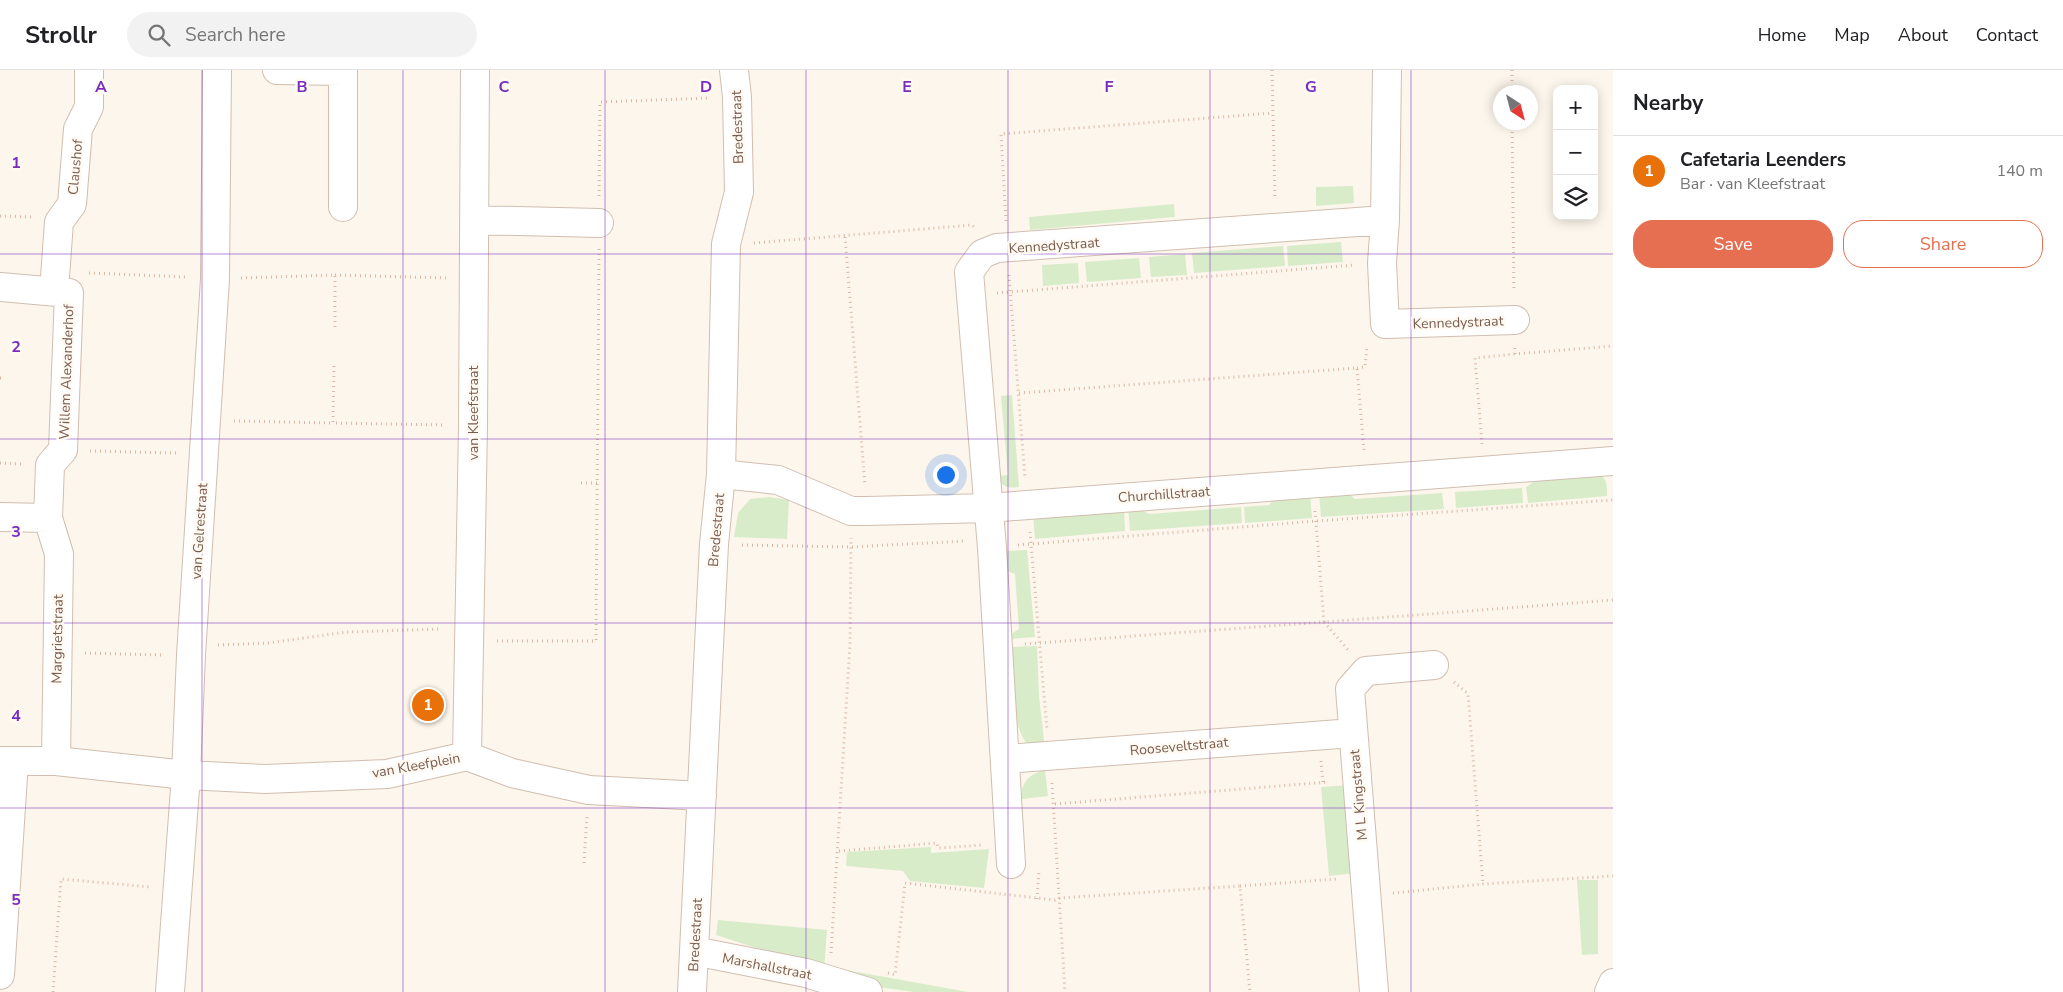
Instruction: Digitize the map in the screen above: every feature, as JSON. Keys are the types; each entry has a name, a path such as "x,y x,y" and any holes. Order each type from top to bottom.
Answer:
{"street":[{"name":"Claushof","path":"60,285 59,222 72,204 78,129 89,107 89,70"},
{"name":"van Gelrestraat","path":"170,992 176,889 186,775 215,279 217,70"},
{"path":"277,70 343,71 343,207"},
{"name":"van Kleefstraat","path":"467,756 473,426 475,70"},
{"name":"Bredestraat","path":"692,992 714,544 721,474 726,244 738,192 734,70"},
{"name":"Kennedystraat","path":"1387,70 1385,220 1382,263 1385,324 1515,320"},
{"path":"474,220 599,223"},
{"name":"Kennedystraat","path":"988,508 969,272 982,254 1002,248 1385,220"},
{"path":"0,288 60,285"},
{"name":"Willem Alexanderhof","path":"48,518 50,465 63,450 60,285"},
{"name":"Churchillstraat","path":"721,474 778,480 859,511 988,508 1613,461"},
{"path":"988,508 992,548 996,645 1006,759 1010,853"},
{"path":"0,517 48,518"},
{"name":"Margrietstraat","path":"48,518 59,554 56,761"},
{"path":"1366,671 1434,665"},
{"name":"M L Kingstraat","path":"1366,671 1350,689 1374,992"},
{"name":"Rooseveltstraat","path":"1006,759 1353,733"},
{"name":"van Kleefplein","path":"186,775 264,779 386,774 467,756 512,773 589,790 702,796"},
{"path":"0,975 7,761 56,761 186,775"},
{"name":"Marshallstraat","path":"694,951 830,979 877,982"},
{"path":"1609,992 1613,983"}],"path":[{"path":"1272,70 1276,228"},
{"path":"1512,70 1512,85"},
{"path":"57,652 192,651 348,632 469,634 596,641 600,102 736,97"},
{"path":"1065,992 1054,804 1043,697 1011,292 1002,248 1001,134 1273,113"},
{"path":"1512,130 1515,354"},
{"path":"726,244 845,237 972,225 1002,248"},
{"path":"830,979 850,644 851,547 859,511 845,237"},
{"path":"971,295 1382,263"},
{"path":"60,285 336,275 474,279"},
{"path":"335,332 336,275"},
{"path":"1484,471 1475,358 1613,346"},
{"path":"333,423 334,366"},
{"path":"1019,393 1357,368 1367,479"},
{"path":"206,420 473,426"},
{"path":"63,450 204,454"},
{"path":"581,483 597,483"},
{"path":"1313,483 1324,622 1366,671"},
{"path":"714,544 851,547 970,541 992,548 1031,543 1613,500"},
{"path":"996,645 1613,600"},
{"path":"1434,665 1468,694 1483,884"},
{"path":"1054,804 1357,779"},
{"path":"584,863 589,790"},
{"path":"839,851 938,843 938,848 1010,853"},
{"path":"877,982 895,975 905,883 1054,900 1060,898 1240,886 1483,884 1613,876"},
{"path":"53,992 62,879 176,889"},
{"path":"1240,886 1250,992"}],"green space":[{"path":"1353,186 1354,203 1316,206 1316,187"},
{"path":"1174,204 1175,217 1030,230 1029,217"},
{"path":"1341,242 1343,262 1288,266 1287,246"},
{"path":"1283,246 1285,266 1194,273 1192,253"},
{"path":"1185,254 1187,275 1151,277 1149,257"},
{"path":"1139,258 1141,278 1087,282 1085,262"},
{"path":"1078,263 1079,283 1043,286 1042,265"},
{"path":"1012,395 1019,487 1015,488 1002,484 995,476 1008,475 1001,396"},
{"path":"1597,474 1605,480 1607,496 1528,503 1526,487 1539,478"},
{"path":"1522,488 1523,503 1456,508 1455,492"},
{"path":"1346,491 1355,499 1442,493 1444,509 1321,517 1319,493"},
{"path":"1310,494 1312,518 1245,523 1244,507 1269,505 1275,497"},
{"path":"769,497 789,500 787,539 734,537 738,513 750,499"},
{"path":"1137,507 1149,514 1241,507 1242,523 1130,531 1128,508"},
{"path":"1124,508 1125,531 1035,539 1033,515"},
{"path":"1027,550 1035,637 1011,639 1011,634 1019,629 1015,574 1005,570 1004,551"},
{"path":"1037,646 1039,696 1045,749 1033,748 1025,742 1016,718 1012,686 1010,647"},
{"path":"1045,770 1048,796 1022,799 1024,784 1027,780 1040,771"},
{"path":"1350,785 1357,873 1329,876 1321,787"},
{"path":"931,847 931,853 989,849 984,888 910,881 903,871 846,866 847,852"},
{"path":"1577,880 1598,880 1598,954 1582,955"},
{"path":"718,920 827,930 824,970 716,935"},
{"path":"835,968 968,992 914,992 885,988 834,975"}],"place":[{"name":"Cafetaria Leenders","path":"428,705"}]}
